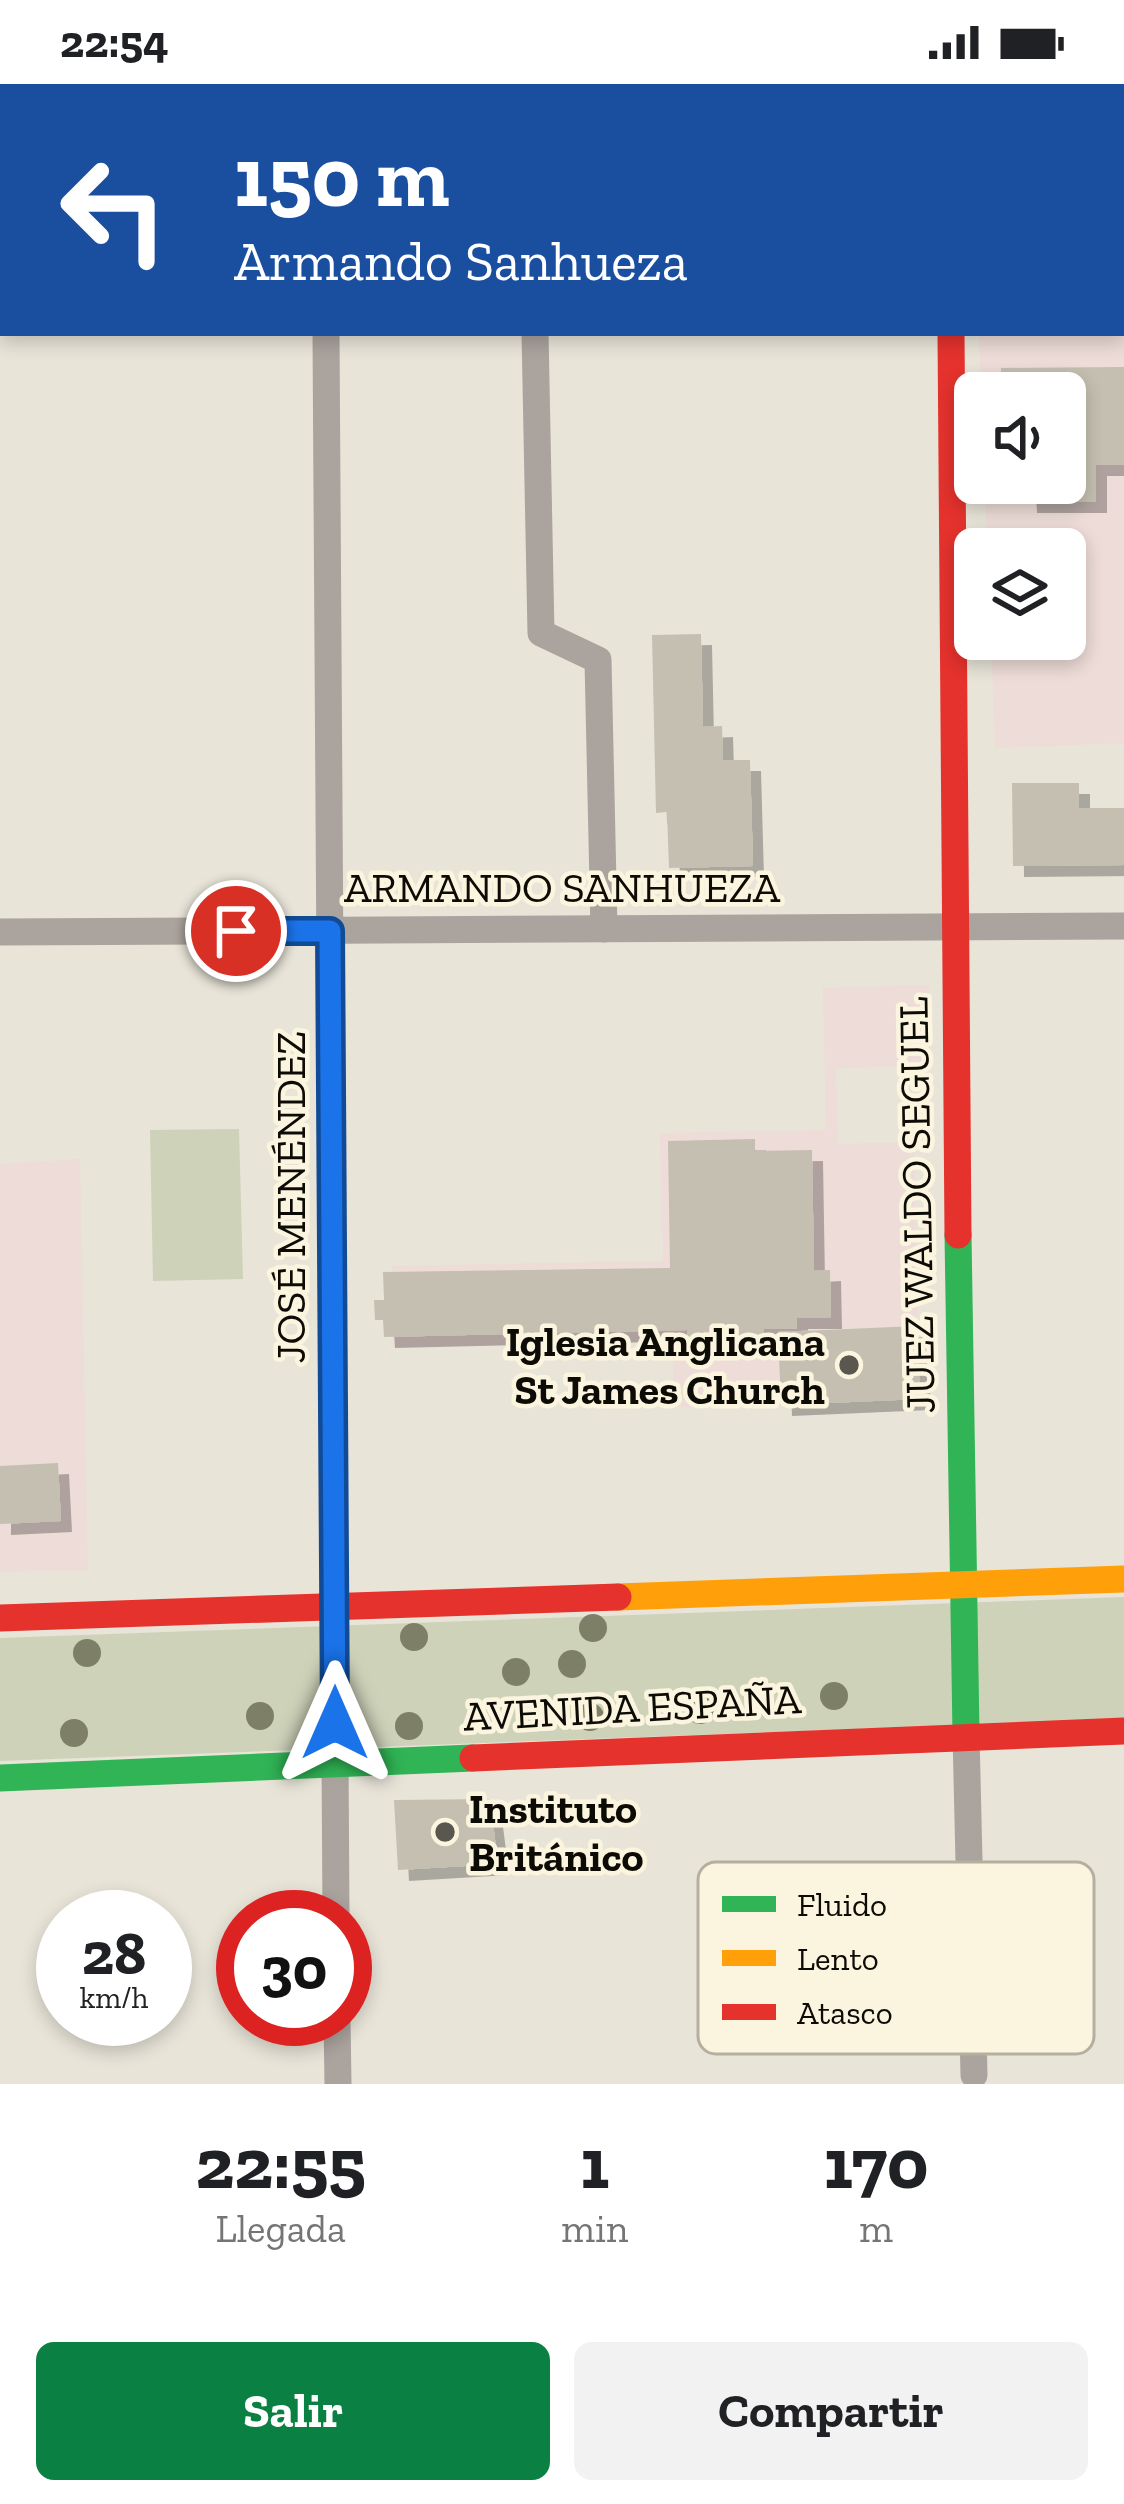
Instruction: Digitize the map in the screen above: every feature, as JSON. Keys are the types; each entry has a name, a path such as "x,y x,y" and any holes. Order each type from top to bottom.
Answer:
{"main road":[{"name":"JUEZ WALDO SEGUEL","path":"951,336 952,927 967,1734"},
{"path":"0,1618 1124,1579"},
{"name":"AVENIDA ESPAÑA","path":"0,1778 1124,1731"}],"street":[{"name":"JOSÉ MENÉNDEZ","path":"326,336 337,1890"},
{"path":"536,336 541,633 598,660 604,929"},
{"name":"ARMANDO SANHUEZA","path":"0,932 1124,926"},
{"name":"JUEZ WALDO SEGUEL","path":"967,1734 970,1862"},
{"path":"337,2046 338,2084"},
{"name":"JUEZ WALDO SEGUEL","path":"974,2054 974,2075"}],"shaded area":[{"path":"979,336 1124,336 1124,743 995,748 992,660 1086,660 1086,528 986,528 986,504 1086,504 1086,372 980,372"},
{"path":"929,985 931,1066 836,1068 838,1144 914,1142 917,1326 778,1332 781,1405 674,1407 672,1341 393,1347 392,1266 663,1261 660,1133 826,1130 823,988"},
{"path":"80,1159 88,1570 0,1572 0,1164"}],"green space":[{"path":"239,1129 243,1279 153,1281 150,1130"},
{"path":"1124,1597 1124,1719 0,1761 0,1638"}],"building":[{"path":"1124,367 1124,465 1096,465 1096,502 1086,502 1086,372 1001,372 1001,368"},
{"path":"701,634 703,727 722,726 723,760 750,760 753,866 669,868 667,812 656,813 652,635"},
{"path":"1012,783 1079,783 1079,808 1124,808 1124,865 1013,866"},
{"path":"755,1139 755,1151 812,1150 814,1271 830,1270 831,1318 797,1318 797,1329 764,1329 764,1340 687,1342 687,1330 384,1337 383,1320 375,1320 374,1300 384,1300 383,1272 670,1268 668,1141"},
{"name":"Iglesia Anglicana St James Church","path":"917,1326 920,1399 781,1405 778,1332"},
{"path":"58,1463 61,1521 0,1524 0,1466"},
{"name":"Instituto Británico","path":"490,1799 498,1864 398,1870 394,1800"}],"traffic: fast":[{"path":"958,1235 966,1734"},
{"path":"0,1778 473,1758"}],"traffic: slow":[{"path":"618,1597 1124,1579"}],"traffic: jam":[{"path":"951,336 958,1235"},
{"path":"0,1618 618,1597"},
{"path":"473,1758 1124,1731"}],"place":[{"name":"Iglesia Anglicana St James Church","path":"849,1365"},
{"name":"Instituto Británico","path":"445,1832"}],"route":[{"path":"236,931 330,931 335,1723"}]}
